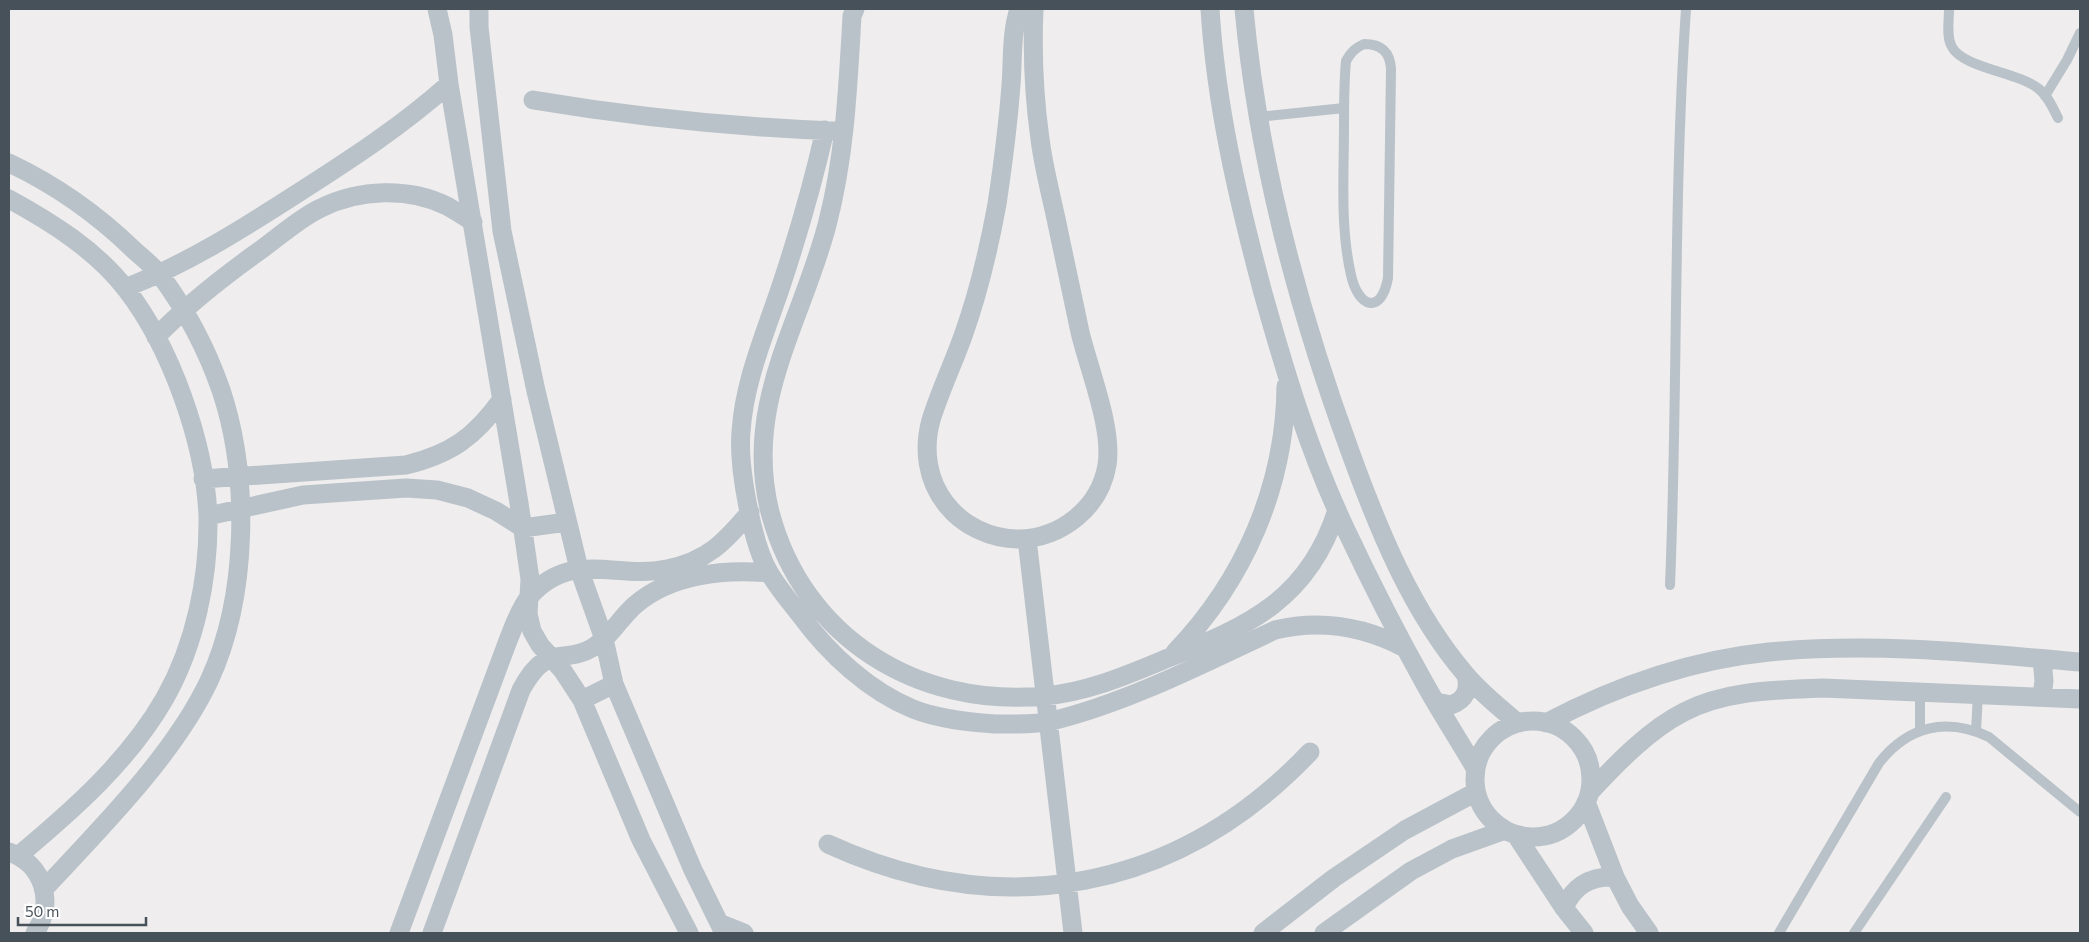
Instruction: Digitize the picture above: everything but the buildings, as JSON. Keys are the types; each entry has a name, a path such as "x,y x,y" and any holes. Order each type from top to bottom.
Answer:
{"street":[{"path":"437,9 443,34 449,84 523,528 530,579 528,614 532,631 540,646 563,671 582,700 641,840 689,933"},
{"path":"479,9 479,28 502,231 536,390 579,568 604,639 614,684 693,870 722,928 744,933"},
{"path":"854,9 844,131 836,187 828,223 803,299 780,357 766,411 763,453 765,487 778,537 798,578 820,609 841,631 877,660 919,681 964,694 1005,698 1045,696 1082,690 1117,680 1226,632 1261,614 1293,589 1316,559 1325,543 1337,510"},
{"path":"1019,9 1013,28 1012,74 1003,164 987,249 964,333 932,417 927,447 931,477 938,492 956,516 968,525 996,537 1027,539 1063,528 1078,517 1091,503 1100,487 1106,469 1109,450 1107,432 1080,332 1040,143 1034,80 1034,9"},
{"path":"1210,9 1218,90 1228,153 1243,220 1286,373 1311,450 1337,510 1384,608 1405,648 1475,768"},
{"path":"1244,9 1249,60 1258,118 1276,211 1334,408 1362,483 1406,584 1424,616 1466,675 1488,698 1518,723"},
{"path":"125,288 159,274 210,248 356,155 420,110 449,84"},
{"path":"533,100 672,120 844,131"},
{"path":"825,130 812,188 754,365 745,401 740,433 750,512 759,546 769,573 819,640 868,682 913,709 942,717 981,723 1006,724 1050,722 1152,686 1275,630 1293,626 1331,624 1350,627 1379,635 1405,648"},
{"path":"9,163 53,186 91,212 159,274 205,350 221,390 232,432 240,508 240,550 236,594 226,638 209,681 188,720 161,757 104,824 44,889"},
{"path":"156,337 183,311 231,271 320,208 350,197 382,192 414,195 445,205 473,222"},
{"path":"9,199 40,216 100,262 125,288 156,337 173,371 186,406 203,478 208,516 205,562 198,609 185,655 165,698 138,738 102,780 62,820 14,854 32,867 44,889 45,912 49,933"},
{"path":"1170,657 1190,636 1225,591 1240,566 1263,514 1272,486 1283,430 1286,373"},
{"path":"203,478 406,465 429,459 451,450 471,436 488,419 502,399"},
{"path":"208,516 303,495 406,488 437,490 468,498 496,511 523,528 567,522"},
{"path":"399,933 512,630 529,598 551,579 579,568 640,572 680,566 716,548 727,539 750,512"},
{"path":"1027,539 1045,696 1050,722 1066,884 1073,933"},
{"path":"432,933 521,690 528,677 538,666 550,658 579,654 592,648 604,639 635,605 662,589 679,582 724,572 769,573"},
{"path":"1546,723 1584,703 1656,676 1694,666 1769,652 1891,649 2080,662"},
{"path":"2042,658 2044,681 2042,696"},
{"path":"1436,702 1451,706 1464,698 1468,690 1466,675"},
{"path":"582,700 614,684"},
{"path":"1649,933 1630,906 1615,877 1589,796 1590,768 1581,747 1565,731 1546,723 1527,721 1503,730 1490,739 1478,758 1475,768 1476,792 1486,814 1494,823 1510,832 1540,837 1563,829 1576,817 1589,796 1621,759 1655,732 1684,712 1720,698 1782,690 1823,688 2080,698"},
{"path":"828,844 885,868 944,882 1005,887 1066,884 1128,870 1186,847 1240,815 1265,796 1310,752"},
{"path":"1263,933 1334,878 1405,830 1476,792"},
{"path":"1510,832 1584,933"},
{"path":"1324,933 1410,871 1452,849 1510,832"},
{"path":"1564,908 1569,896 1578,886 1589,880 1615,877"},
{"path":"35,933 45,912"}],"lane":[{"path":"1670,585 1680,91 1686,9"},
{"path":"1949,9 1949,39 1956,52 1968,60 2028,82 2046,96 2058,118"},
{"path":"2046,96 2080,33"},
{"path":"1364,44 1380,47 1391,60 1388,268 1386,288 1382,297 1376,302 1369,303 1359,295 1348,261 1344,204 1344,108 1346,61 1350,53 1356,47 1364,44"},
{"path":"1258,118 1344,108"},
{"path":"1920,692 1920,730"},
{"path":"1976,731 1978,694"},
{"path":"1779,933 1879,763 1897,743 1920,730 1948,726 1976,731 1989,737 2080,812"},
{"path":"1854,933 1946,797"}]}
